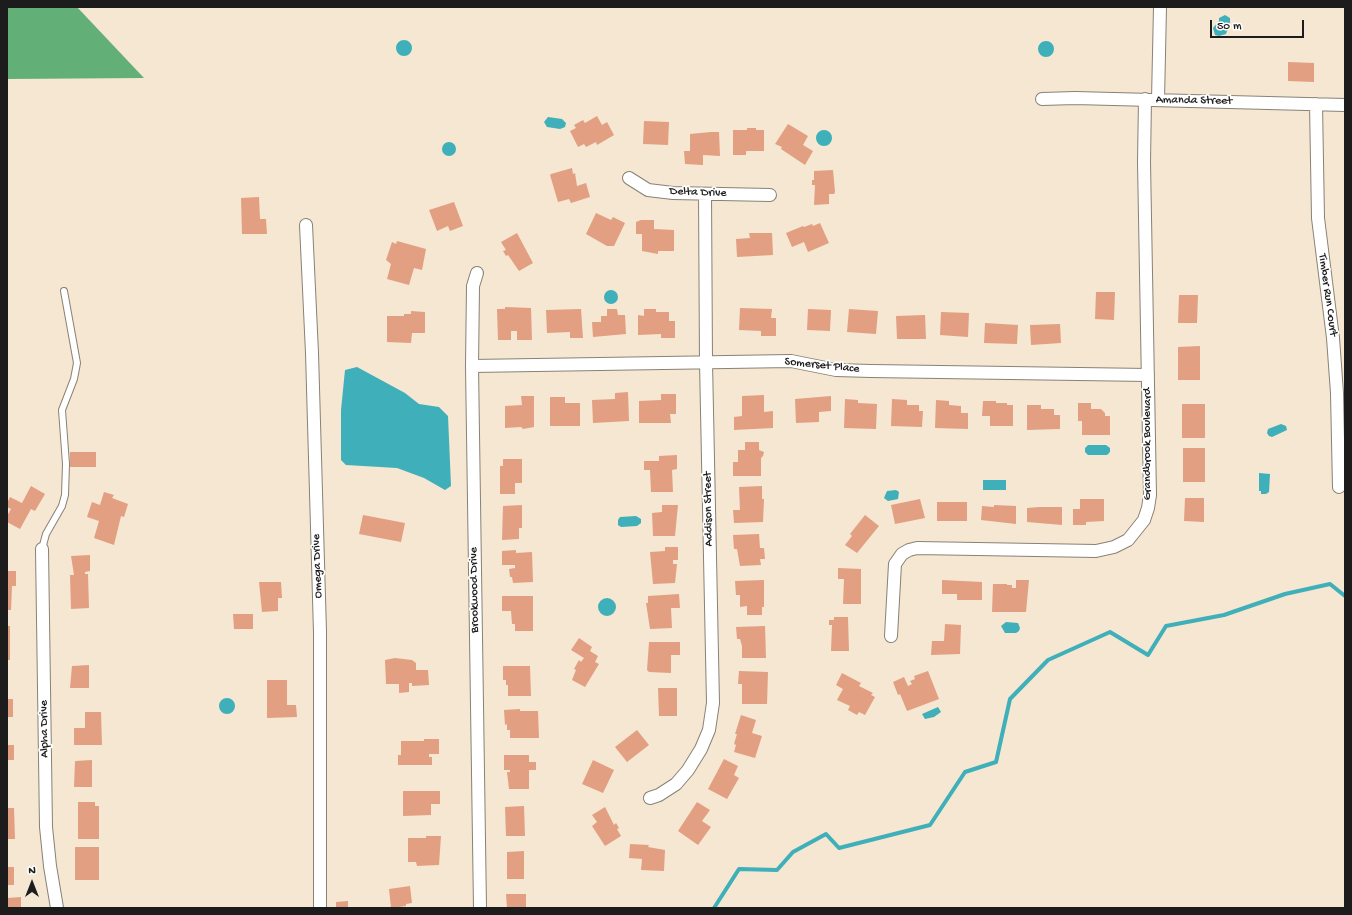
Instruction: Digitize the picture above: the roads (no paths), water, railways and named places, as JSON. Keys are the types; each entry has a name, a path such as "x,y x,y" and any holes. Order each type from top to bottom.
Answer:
{"street":[{"path":"1158,100 1160,7"},
{"name":"Amanda Street","path":"1042,99 1145,99 1345,105"},
{"name":"Grandbrook Boulevard","path":"891,636 895,564 902,554 908,550 917,548 1096,551 1114,547 1128,540 1144,520 1148,508 1148,375 1144,162 1145,99"},
{"name":"Timber Run Court","path":"1316,104 1318,218 1333,338 1337,385 1339,487"},
{"name":"Delta Drive","path":"629,178 648,190 673,193 770,195"},
{"name":"Addison Street","path":"650,798 659,795 676,784 688,770 710,730 713,703 706,362 705,194"},
{"name":"Omega Drive","path":"306,225 312,353 320,632 320,908"},
{"name":"Brookwood Drive","path":"478,273 473,286 472,366 480,908"},
{"name":"Somerset Place","path":"472,366 791,362 836,370 1148,375"},
{"name":"Alpha Drive","path":"42,549 46,827 50,866 57,908"}],"lane":[{"path":"42,549 46,534 62,506 65,495 66,464 62,410 74,378 77,363 64,291"}],"water":[{"path":"1225,15 1230,18 1226,34 1219,36 1215,35 1213,28 1219,21 1219,18"},
{"path":"401,40 407,40 412,45 410,54 407,56 401,56 396,51 396,45"},
{"path":"1043,41 1049,41 1054,46 1052,55 1049,57 1043,57 1038,52 1038,46"},
{"path":"548,117 562,119 566,123 565,127 560,129 547,127 544,122"},
{"path":"824,130 830,132 832,138 830,144 824,146 818,144 816,138 818,132"},
{"path":"449,142 454,144 456,149 454,154 449,156 444,154 442,149 444,144"},
{"path":"611,290 616,292 618,297 616,302 611,304 606,302 604,297 606,292"},
{"path":"357,367 405,393 419,404 439,407 448,416 451,486 445,490 424,478 397,468 346,465 341,460 341,410 345,370"},
{"path":"1281,424 1286,426 1287,430 1272,437 1269,436 1267,433 1268,429"},
{"path":"1088,445 1106,445 1110,448 1110,452 1107,455 1088,455 1085,452 1085,448"},
{"path":"1259,473 1270,474 1269,492 1266,494 1261,494 1261,491 1259,491"},
{"path":"983,480 1006,480 1006,490 983,490"},
{"path":"896,490 899,492 898,499 888,501 884,498 887,491"},
{"path":"636,516 641,519 641,523 637,526 621,527 618,525 618,520 620,517"},
{"path":"607,598 613,601 616,607 613,613 607,616 601,613 598,607 601,601"},
{"path":"1006,622 1018,623 1020,628 1019,631 1016,633 1005,633 1001,626"},
{"path":"224,698 230,698 235,703 233,712 230,714 224,714 219,709 219,703"},
{"path":"938,707 941,712 934,717 925,719 922,714"}],"waterway":[{"path":"714,908 739,869 777,870 793,852 826,834 839,848 930,825 965,772 996,762 1010,699 1048,660 1110,632 1148,655 1166,626 1224,615 1285,594 1330,584 1345,596"}]}
